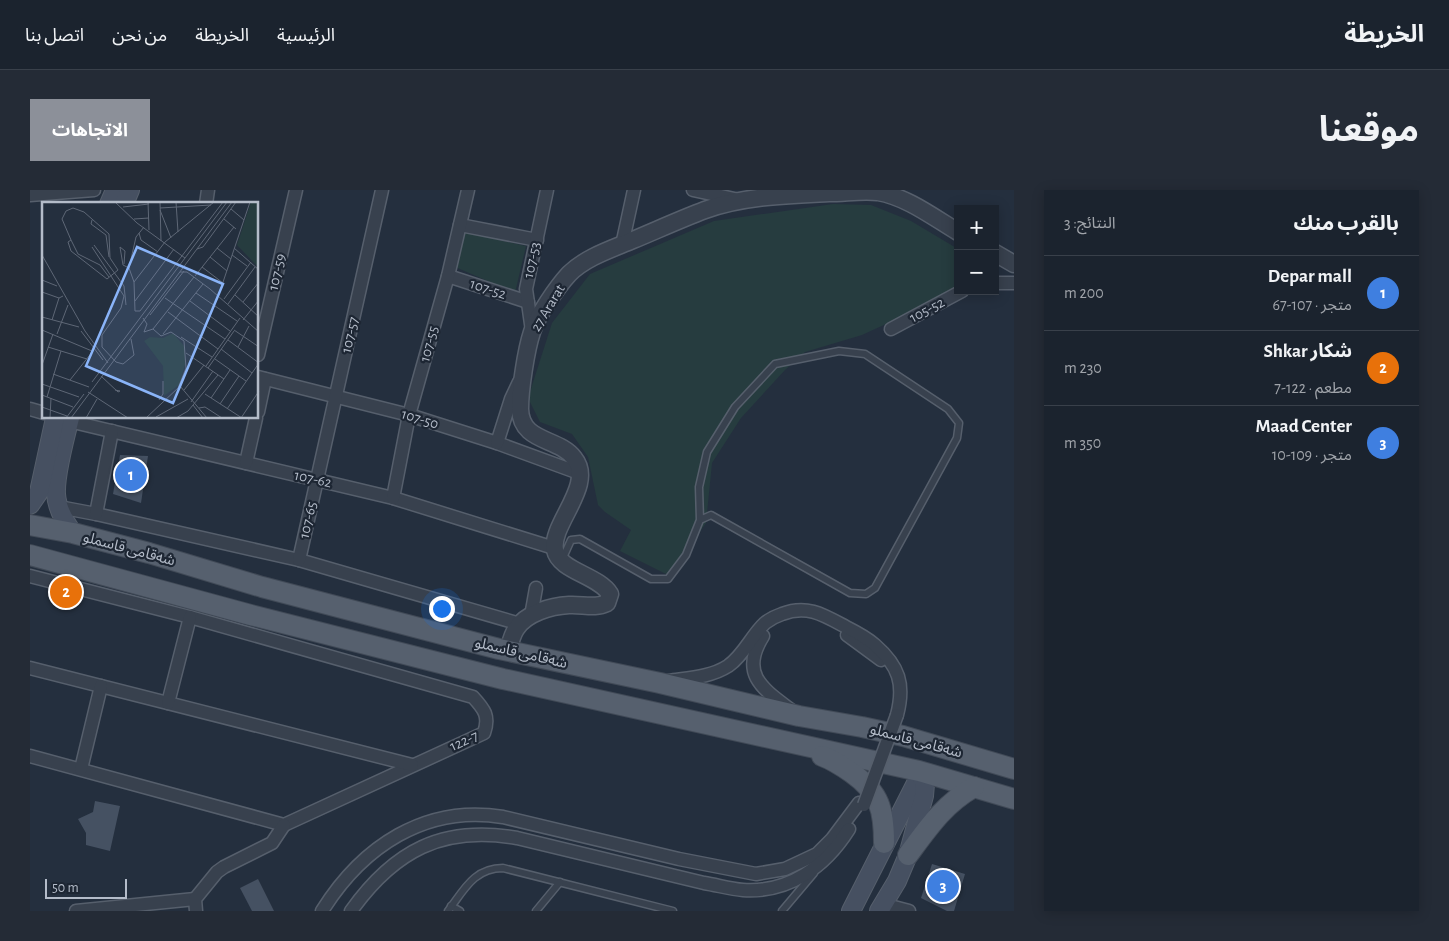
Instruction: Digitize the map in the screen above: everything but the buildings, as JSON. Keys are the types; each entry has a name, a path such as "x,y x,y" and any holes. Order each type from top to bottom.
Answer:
{"main road":[{"path":"110,202 115,190"},
{"path":"125,202 130,190"},
{"path":"30,505 39,492 65,419"},
{"path":"65,419 56,494 63,519 73,533"},
{"name":"شەقامی قاسملو","path":"30,525 73,533 149,553 262,587 508,651 660,683 799,716 903,736 1014,769"},
{"path":"118,578 124,567 128,548"},
{"path":"142,584 141,568 149,553"},
{"name":"شەقامی قاسملو","path":"30,555 251,615 503,679 919,771 1014,799"},
{"path":"851,911 916,783 920,763 903,736"},
{"path":"792,743 835,762 864,782 880,804 884,818 884,843"},
{"path":"919,771 949,760 971,756"},
{"path":"908,854 936,817 966,785 960,774 964,770 991,763"},
{"path":"887,905 908,854 924,796 925,784 919,771"}],"street":[{"path":"30,195 94,190"},
{"name":"107-59","path":"259,351 296,190"},
{"name":"107-57","path":"317,480 382,190"},
{"name":"107-55","path":"393,498 410,415 448,276 468,190"},
{"name":"107-53","path":"532,331 526,289 547,190"},
{"path":"622,245 634,190"},
{"path":"693,190 745,201"},
{"name":"27 Ararat","path":"579,473 578,464 570,453 534,434 524,423 520,410 523,375 532,331 551,297 570,274 595,257 706,210 745,201 787,195 876,191 897,193 954,229"},
{"path":"460,225 536,240"},
{"path":"999,255 1014,264"},
{"name":"107-52","path":"448,276 528,302"},
{"path":"999,282 1014,283"},
{"name":"105-52","path":"891,329 955,295"},
{"path":"496,443 511,399 523,375"},
{"path":"259,401 261,378"},
{"name":"107-50","path":"261,378 410,415 579,473"},
{"name":"107-62","path":"65,419 393,498 558,555"},
{"path":"246,462 256,419"},
{"path":"96,514 112,431"},
{"path":"508,651 516,628 538,612 568,605 601,606 607,603 610,594 605,587 558,555 559,529 573,501 579,473"},
{"name":"107-65","path":"299,560 317,480"},
{"path":"59,507 299,560 526,620"},
{"name":"122-7","path":"30,576 190,617 473,697 485,711 484,733 284,825"},
{"path":"526,620 536,588"},
{"path":"351,911 382,873 410,854 431,843 454,836 490,835 544,844 714,885 750,890 772,888 790,883 805,876 824,861 837,848 861,804 901,699 900,684 896,670 889,658 865,637 823,614 809,610 791,611 765,623 732,664 703,676 660,683"},
{"path":"799,716 764,689 756,677 754,660 756,648 766,632 777,623 796,616 816,618 833,626 884,664 891,677 895,691 894,714"},
{"path":"168,703 190,617"},
{"path":"30,668 412,765"},
{"path":"81,769 101,686"},
{"path":"30,756 284,825 272,843 217,872 196,905 76,911"},
{"path":"322,911 341,882 363,859 389,840 418,826 449,818 479,815 503,817 723,869 747,874 766,874 795,866 817,854 861,804"},
{"path":"544,844 549,838 550,828"},
{"path":"581,853 583,842 589,837"},
{"path":"887,905 909,911"}],"lane":[{"path":"558,555 571,540 580,539 651,579 668,579 686,555 700,520 698,487 707,452 735,406 775,364 839,351 865,354 948,409 959,423 957,438 953,446 875,588 866,594 850,593 711,515 700,520"},
{"path":"782,911 824,861"},
{"path":"460,911 449,909 472,880 487,870 503,868 674,911"},
{"path":"536,911 560,882"}],"green space":[{"path":"833,204 871,205 911,221 954,247 954,293 862,335 805,352 785,370 741,418 712,463 706,523 670,576 620,551 631,530 598,505 588,457 572,434 540,422 528,398 552,323 590,274 714,221"},
{"path":"463,232 526,246 515,293 453,266"}],"place":[{"name":"Depar mall","path":"131,475"},
{"name":"شکار Shkar","path":"66,592"},
{"name":"Maad Center","path":"943,886"}]}
